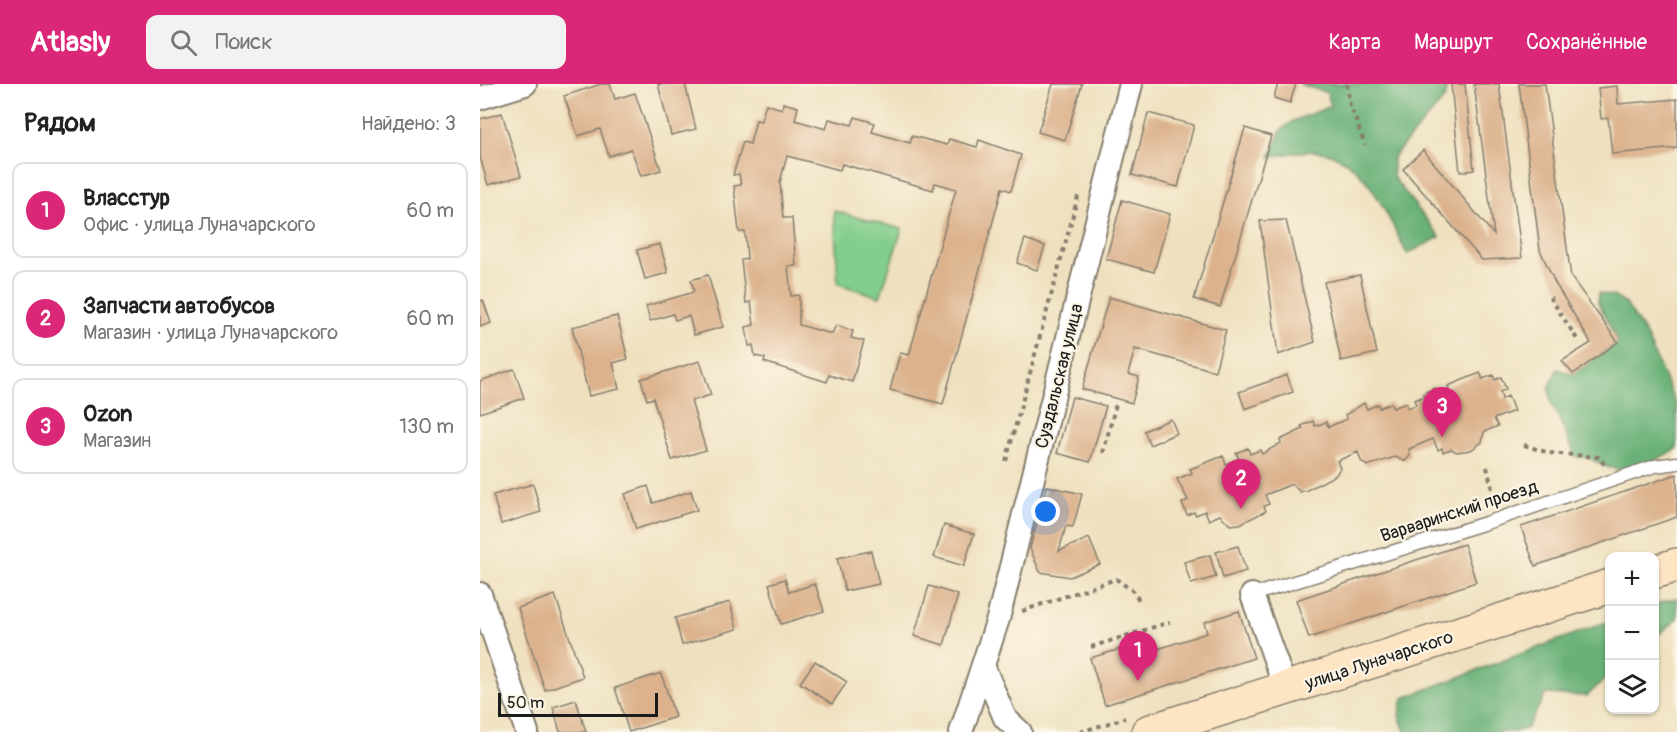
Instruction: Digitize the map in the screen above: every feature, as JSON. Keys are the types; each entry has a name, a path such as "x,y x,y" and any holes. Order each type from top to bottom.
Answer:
{"main road":[{"path":"1659,570 1677,565"},
{"name":"улица Луначарского","path":"1148,732 1605,588"}],"street":[{"path":"480,98 525,84"},
{"name":"Суздальская улица","path":"961,732 984,668 998,619 1131,84"},
{"path":"480,594 526,732"},
{"path":"1252,595 1286,690"},
{"path":"984,668 1005,718 1020,732"}],"lane":[{"name":"Варваринский проезд","path":"1252,595 1486,523 1655,466 1677,463"}],"path":[{"path":"1347,84 1349,102 1365,145"},
{"path":"1006,461 1082,184"},
{"path":"1550,297 1577,339"},
{"path":"1103,453 1116,404"},
{"path":"1524,445 1549,453 1599,457 1616,479"},
{"path":"1486,523 1492,489 1487,467"},
{"path":"998,619 1116,579 1133,591 1141,603"},
{"path":"1091,647 1170,622"}],"green space":[{"path":"1299,84 1447,84 1445,98 1393,157 1393,177 1440,237 1407,254 1374,192 1351,166 1337,157 1315,151 1270,157 1281,130 1293,121 1331,106 1327,93"},
{"path":"834,211 902,229 880,297 838,284"},
{"path":"1599,293 1613,296 1626,304 1646,335 1677,407 1677,448 1654,461 1629,469 1606,467 1590,458 1576,457 1551,402 1549,388 1557,369 1573,374 1618,342 1598,302"},
{"path":"1677,598 1677,620 1659,634 1659,606 1659,603"},
{"path":"1605,622 1605,679 1587,696 1546,694 1527,728 1515,732 1405,732 1399,715 1403,698"}],"building":[{"path":"601,84 610,84 615,99 635,93 661,170 641,176 631,149 609,156 600,129 578,136 564,96"},
{"path":"658,84 685,84 696,129 671,135"},
{"path":"1053,84 1082,84 1065,140 1038,132"},
{"path":"1278,84 1296,84 1290,103 1274,98"},
{"path":"1451,84 1465,84 1474,170 1460,172"},
{"path":"1474,84 1499,84 1522,258 1482,260 1403,169 1423,150 1494,235"},
{"path":"1519,84 1545,84 1571,277 1618,342 1573,374 1562,361 1591,343 1555,283 1540,250"},
{"path":"1617,86 1618,104 1677,99 1677,148 1612,154 1608,118 1601,119 1598,88"},
{"path":"783,103 798,107 795,120 826,129 829,119 852,125 855,117 875,123 872,132 910,143 912,136 947,145 949,139 977,147 979,140 1021,155 1011,191 1002,188 943,404 890,390 900,353 909,355 956,189 935,183 933,190 842,164 840,170 787,156 780,182 783,218 792,218 796,266 788,266 791,296 799,295 799,325 832,334 836,325 853,331 851,338 864,341 852,382 829,375 827,382 764,362 765,358 755,356 753,345 749,346 746,327 754,325 751,302 746,303 741,260 747,259 745,232 739,232 734,186 741,185 739,174 733,175 743,142 750,144 756,120 761,121 766,104 782,109"},
{"path":"502,113 521,176 488,185 480,157 480,119"},
{"path":"1148,113 1194,125 1178,187 1132,175"},
{"path":"1245,128 1271,136 1220,307 1194,299"},
{"path":"1122,200 1170,214 1154,272 1106,259"},
{"path":"1286,220 1315,342 1278,355 1260,221"},
{"path":"1025,239 1045,246 1037,270 1017,263"},
{"path":"660,244 668,273 645,279 637,250"},
{"path":"708,275 723,327 694,335 689,316 675,320 673,314 650,321 646,306 694,292 691,280"},
{"path":"1360,275 1377,353 1341,361 1324,282"},
{"path":"1109,297 1226,330 1215,371 1135,349 1128,374 1139,377 1132,403 1082,389"},
{"path":"483,300 491,323 480,327 480,301"},
{"path":"617,316 628,359 613,363 619,389 589,396 572,327"},
{"path":"700,361 711,395 691,401 706,450 672,460 653,398 647,400 641,379"},
{"path":"514,369 524,398 480,413 480,381"},
{"path":"1480,373 1483,379 1493,375 1495,380 1501,377 1506,389 1500,392 1502,399 1508,396 1514,411 1494,419 1498,426 1484,432 1482,442 1471,450 1457,452 1451,449 1443,452 1442,448 1438,450 1433,439 1409,449 1410,456 1405,461 1395,457 1367,466 1361,461 1358,452 1337,461 1340,468 1336,475 1307,490 1300,492 1292,484 1265,495 1269,504 1264,506 1266,511 1240,524 1230,525 1220,515 1209,520 1205,511 1196,515 1194,512 1187,515 1182,503 1188,500 1177,479 1192,473 1190,469 1223,456 1226,464 1239,459 1236,453 1248,448 1250,454 1260,450 1262,454 1281,443 1280,440 1303,429 1301,426 1313,421 1315,426 1326,422 1328,427 1347,419 1345,415 1364,403 1367,409 1378,404 1379,408 1391,403 1393,408 1406,403 1408,408 1416,405 1414,400 1425,396 1423,393 1435,388 1438,395 1449,390 1448,386"},
{"path":"1287,375 1293,392 1245,409 1239,392"},
{"path":"1072,397 1106,406 1090,462 1057,453"},
{"path":"1171,419 1177,433 1150,445 1144,431"},
{"path":"1677,474 1677,517 1535,566 1521,527"},
{"path":"533,484 541,512 501,524 493,495"},
{"path":"648,486 653,503 691,491 697,510 636,529 625,494"},
{"path":"1047,486 1082,494 1073,527 1066,526 1059,551 1089,538 1100,564 1070,577 1040,572 1030,548"},
{"path":"944,525 974,534 964,566 934,557"},
{"path":"1464,544 1476,582 1309,638 1296,600"},
{"path":"1238,546 1246,571 1223,578 1216,552"},
{"path":"871,551 879,584 845,591 837,558"},
{"path":"1210,555 1216,577 1191,584 1184,562"},
{"path":"785,579 789,592 815,584 824,611 781,624 769,584"},
{"path":"929,586 958,595 944,645 914,636"},
{"path":"555,595 583,677 545,690 518,608"},
{"path":"730,602 737,629 682,645 675,618"},
{"path":"1239,611 1254,658 1105,705 1090,658 1124,648 1127,659 1207,633 1204,622"},
{"path":"815,661 847,682 832,704 800,683"},
{"path":"661,673 675,717 629,732 615,688"},
{"path":"576,700 586,732 560,732 553,707"}],"place":[{"name":"Ozon","path":"1442,437"},
{"name":"Запчасти автобусов","path":"1241,509"},
{"name":"Власстур","path":"1138,681"}]}
